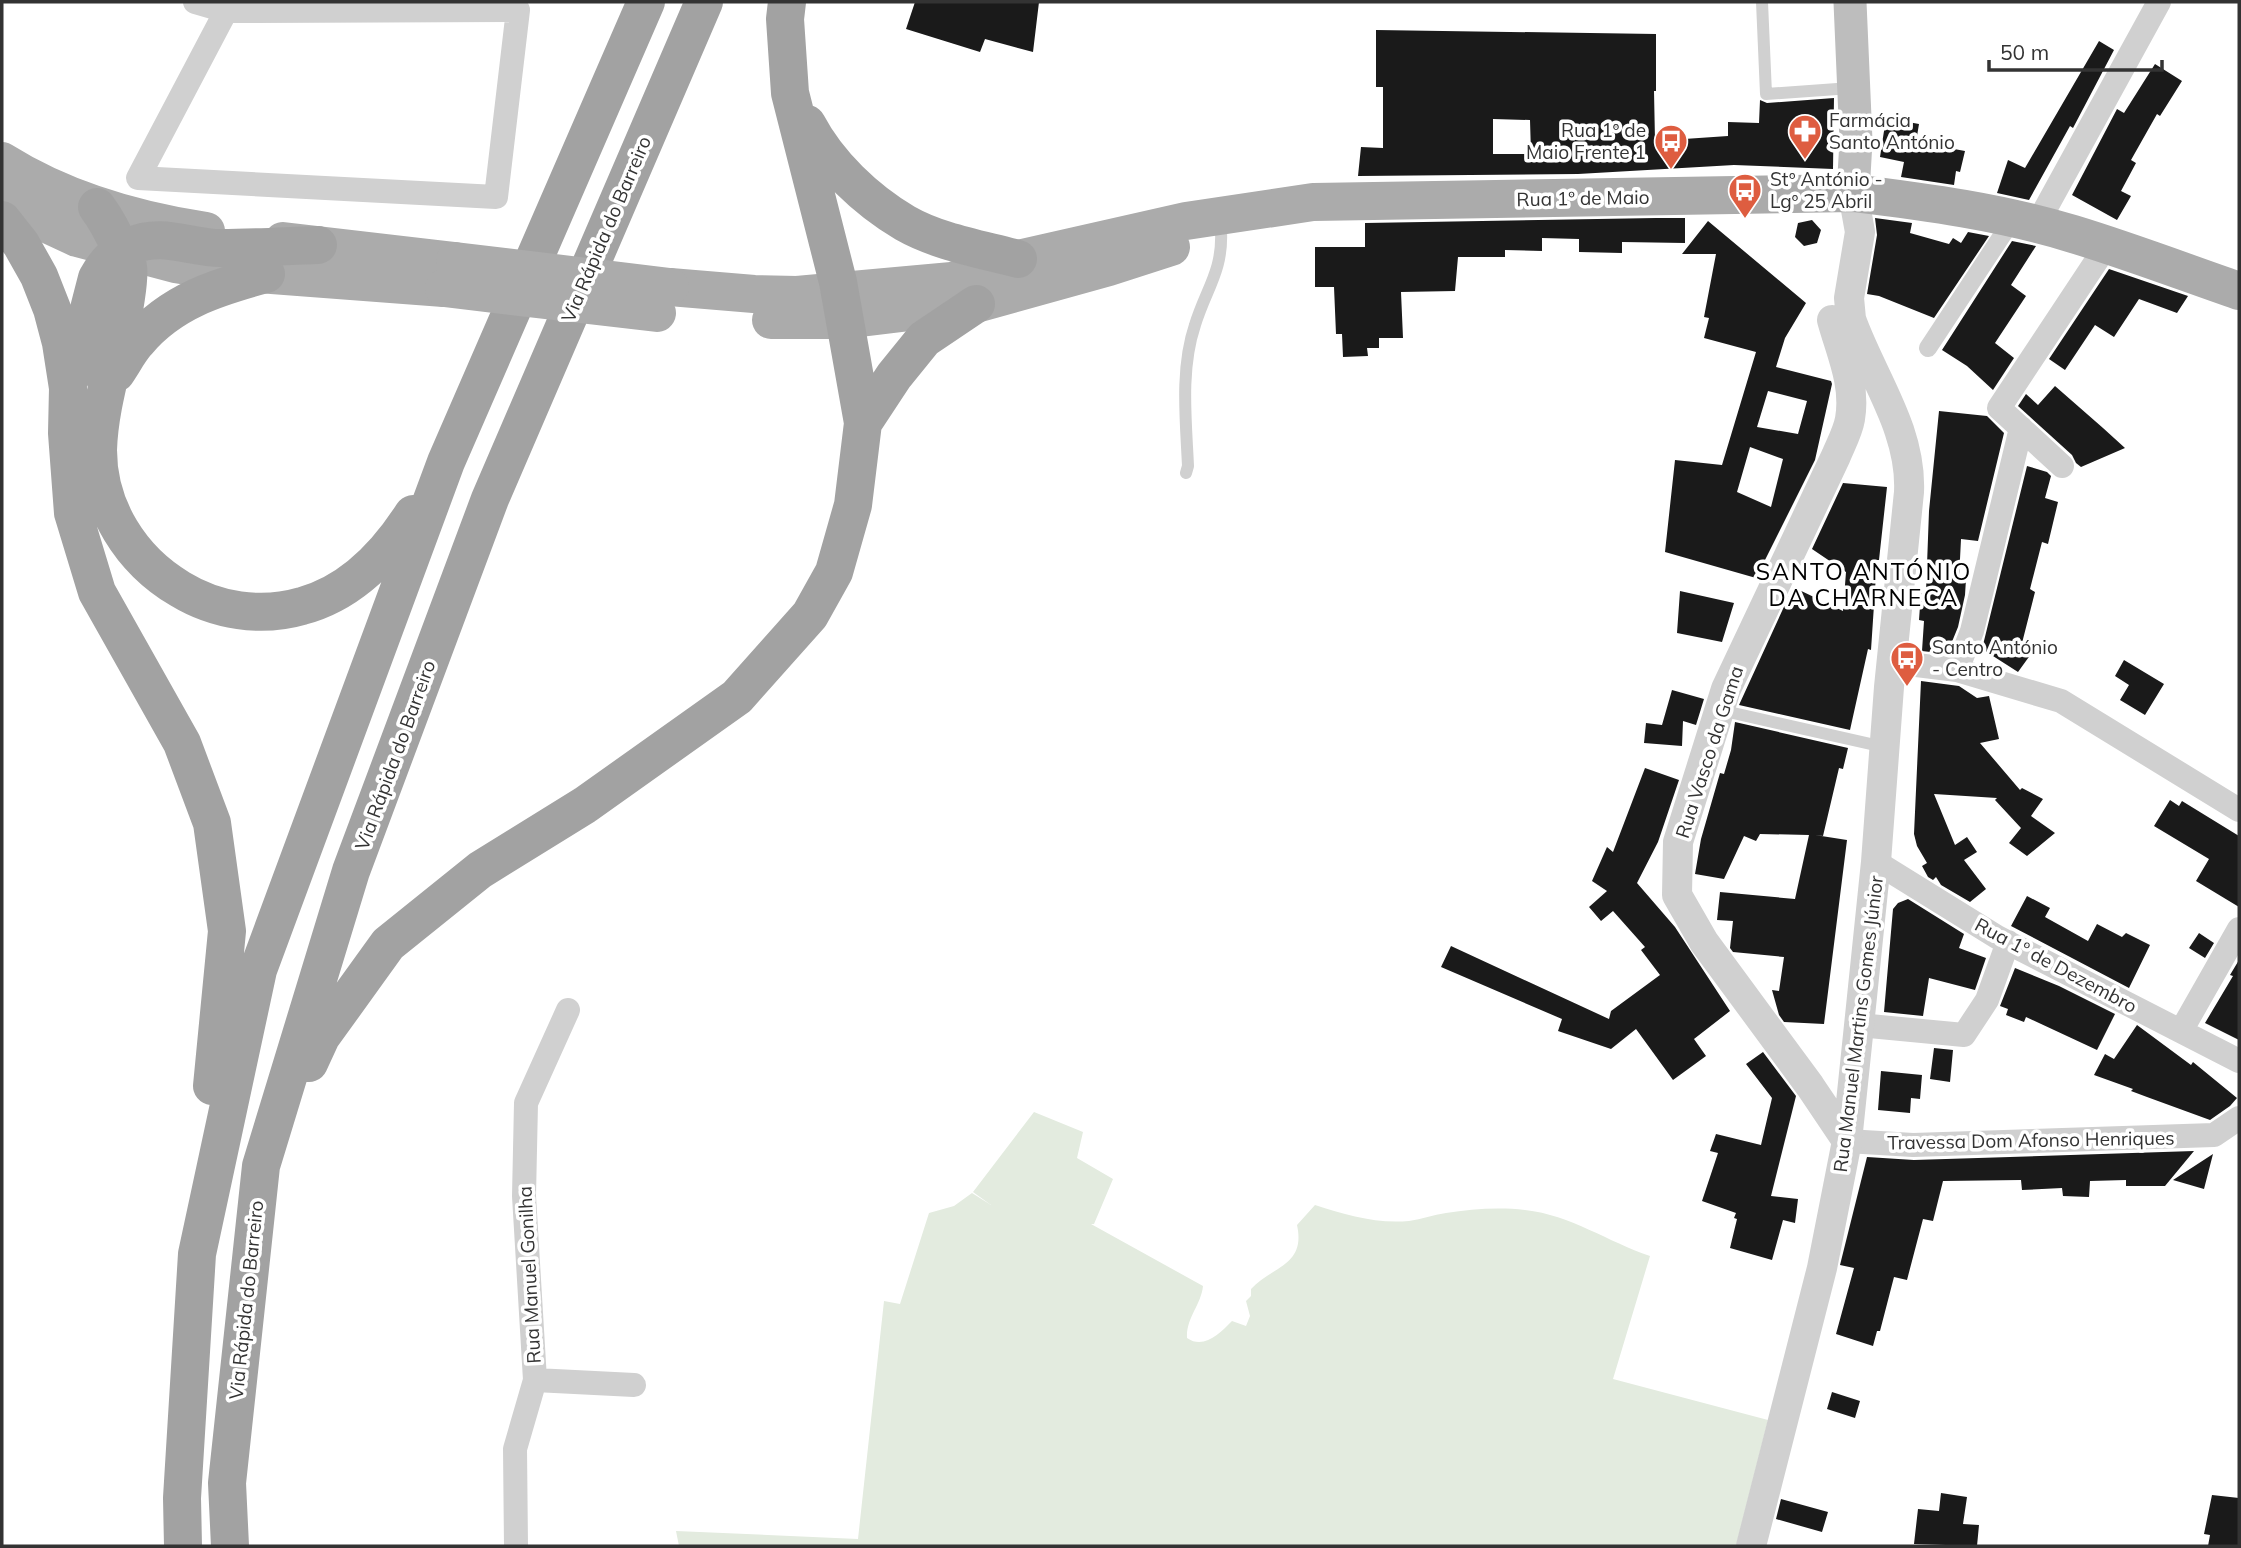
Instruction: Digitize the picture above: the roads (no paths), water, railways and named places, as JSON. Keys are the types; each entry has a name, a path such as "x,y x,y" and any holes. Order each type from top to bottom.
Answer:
{"highway":[{"path":"197,1254 258,970 446,462 646,2"},
{"name":"Via Rápida do Barreiro","path":"230,1546 227,1482 261,1166 351,872 485,512 704,2"},
{"path":"261,1166 321,1037 388,944 480,870 585,805 737,697 810,615 834,572 853,505 863,423 842,307 790,93 785,19 787,2"},
{"path":"790,93 816,142 855,186 905,223 946,240 1018,259"},
{"path":"97,206 110,224 128,267 122,321 101,419 98,452 105,497 117,526 152,570 197,600 219,606 254,612 286,611 313,603 340,591 362,576 385,553 446,462"},
{"path":"2,220 21,244 39,276 61,343 68,388 67,433 72,513 97,592 182,743 212,823 227,930 197,1254 182,1498 183,1546"},
{"path":"68,388 97,278 104,264 121,251 143,241 159,238 218,248 318,245"},
{"path":"108,384 138,341 161,318 183,303 214,289 266,274"},
{"path":"863,423 894,376 924,340 976,304"}],"main road":[{"path":"1850,2 1856,141 1853,193"},
{"path":"2,162 43,185 97,206 177,226 318,245 449,274 664,300 799,321 842,307 952,281 1018,259 1186,221 1314,202"},
{"name":"Rua 1º de Maio","path":"1314,202 1853,193 1942,203 2025,221 2107,245 2239,291"},
{"path":"2,200 76,238 175,264 219,271 266,274 449,274"},
{"path":"842,307 928,309 976,304 1109,267 1314,202"}],"street":[{"path":"195,2 229,6 519,6 496,197 138,178 229,6"},
{"path":"1928,348 2025,221 2159,2"},
{"path":"1850,420 1852,394 1849,374 1832,317 1830,296 1840,229 1853,193"},
{"name":"Rua Manuel Martins Gomes Júnior","path":"1751,1546 1822,1268 1847,1141 1876,862 1884,747 1909,492 1908,464 1895,420 1851,318 1849,298 1860,232 1853,193"},
{"path":"928,309 1090,257 1105,240"},
{"path":"2062,466 1998,408 2107,245"},
{"path":"1850,420 1869,409 1895,420"},
{"name":"Rua Vasco da Gama","path":"1847,1141 1704,942 1677,895 1678,842 1720,710 1740,658 1836,456 1850,420"},
{"path":"1957,670 1972,631 2021,428"},
{"path":"1892,662 1957,670 2062,701 2239,810"},
{"name":"Rua 1º de Dezembro","path":"1876,862 2008,942 2239,1061"},
{"path":"2180,1031 2239,929"},
{"path":"1859,1025 1964,1035 1987,1000 2008,942"},
{"name":"Rua Manuel Gonilha","path":"516,1546 515,1449 535,1380 524,1196 526,1103 568,1010"},
{"name":"Travessa Dom Afonso Henriques","path":"1847,1141 1913,1145 2214,1135 2239,1118"},
{"path":"535,1380 634,1385"}],"lane":[{"path":"1762,2 1766,94 1855,88"},
{"path":"1186,473 1186,378 1190,347 1195,324 1220,265 1221,231"},
{"path":"1720,710 1884,747"}],"place":[{"name":"Farmácia Santo António","path":"1805,161"},
{"name":"Rua 1º de Maio Frente 1","path":"1671,171"},
{"name":"Stº António - Lgº 25 Abril","path":"1745,220"},
{"name":"Santo António - Centro","path":"1907,688"}],"district":[{"name":"SANTO ANTÓNIO DA CHARNECA","path":"1864,585"}]}
